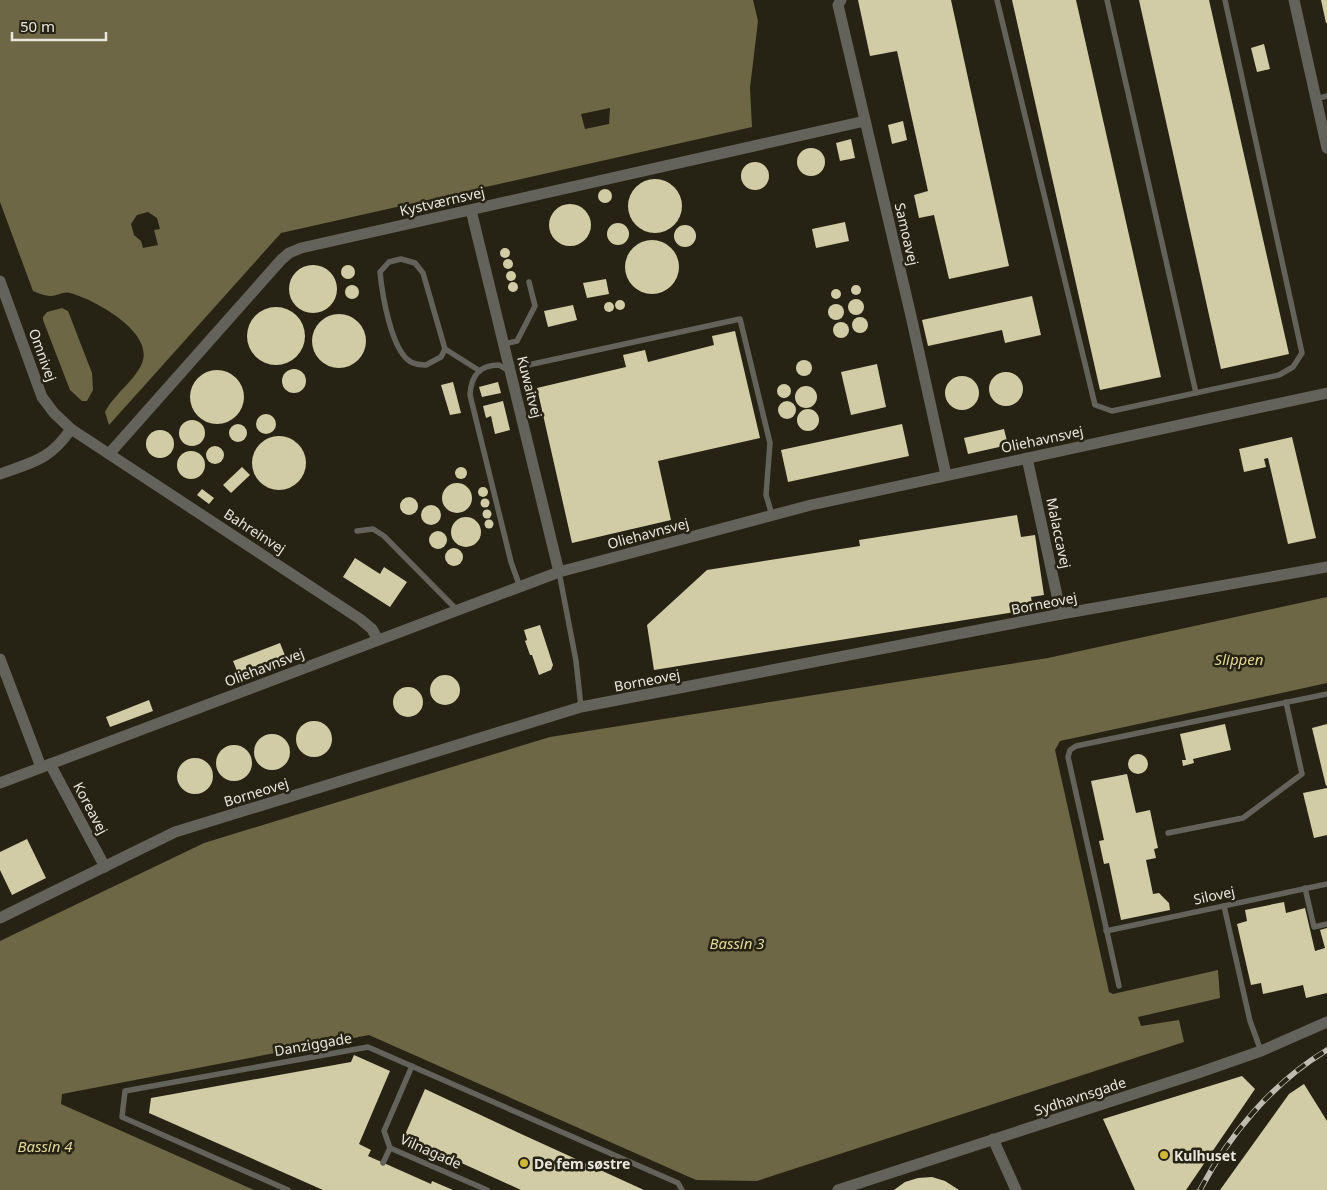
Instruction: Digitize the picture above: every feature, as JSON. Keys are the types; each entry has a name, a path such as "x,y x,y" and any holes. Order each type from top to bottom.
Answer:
{"street":[{"name":"Samoavej","path":"841,0 838,5 911,316 946,476"},
{"path":"1294,0 1321,97 1327,148"},
{"name":"Kystværnsvej","path":"109,454 289,253 301,248 865,121"},
{"name":"Kuwaitvej","path":"471,210 559,572"},
{"name":"Omnivej","path":"0,281 42,397 54,414 71,429 109,454"},
{"name":"Oliehavnsvej","path":"0,783 559,572 811,505 1327,392"},
{"path":"0,474 53,452 71,429"},
{"name":"Bahreinvej","path":"109,454 360,619 372,629 378,640"},
{"name":"Malaccavej","path":"1027,458 1061,614"},
{"name":"Borneovej","path":"0,918 175,832 582,707 1061,614 1327,566"},
{"name":"Koreavej","path":"0,659 45,766 105,867"},
{"name":"Sydhavnsgade","path":"838,1190 856,1188 993,1139 1198,1073 1262,1051 1327,1022"},
{"path":"993,1139 1016,1190"}],"lane":[{"path":"997,0 1095,405 1112,411 1279,375 1293,367 1302,352 1225,0"},
{"path":"1107,0 1196,393"},
{"path":"445,349 441,357 426,366 411,362 402,353 395,341 381,287 380,272 389,262 401,259 415,263 423,273 445,349 480,371"},
{"path":"504,344 516,340 535,306 528,282"},
{"path":"528,365 740,319 770,443 766,495 772,515"},
{"path":"510,372 499,365 492,365 480,371 471,383 470,395 511,562 520,587"},
{"path":"357,531 373,529 384,536 456,610"},
{"path":"559,572 576,661 582,707"},
{"path":"1119,986 1068,757 1070,750 1076,746 1327,694"},
{"path":"1168,834 1243,818 1302,774 1286,702"},
{"name":"Silovej","path":"1106,931 1327,884"},
{"path":"1305,888 1314,927 1327,924"},
{"path":"1224,906 1250,1021 1262,1051"},
{"name":"Danziggade","path":"288,1190 122,1117 125,1091 368,1047 678,1183 682,1190"},
{"name":"Vilnagade","path":"412,1066 384,1132 390,1148 487,1190"},
{"path":"383,1162 390,1148"}],"water":[{"path":"0,0 753,0 758,21 750,88 752,127 281,233 109,425 105,412 137,373 143,360 143,349 138,338 118,318 80,296 63,293 49,296 33,291 0,202","holes":["610,108 609,124 585,129 581,114","148,212 157,218 160,229 154,230 158,245 143,248 141,241 134,235 131,224 137,215"]},
{"path":"62,308 68,311 92,373 93,390 87,401 82,401 70,390 43,320 47,312"},
{"name":"Bassin 3","path":"1327,597 1327,683 1060,741 1055,750 1109,992 1113,994 1218,970 1220,998 1138,1017 1141,1026 1179,1020 1184,1042 757,1181 696,1180 369,1035 62,1094 61,1104 254,1190 0,1190 0,941 204,843 550,737 1048,658"}],"building":[{"path":"858,0 951,0 1009,266 949,279 934,215 919,218 914,195 928,191 897,51 870,56"},
{"path":"1012,0 1076,0 1161,377 1100,390"},
{"path":"1139,0 1209,0 1289,354 1221,369"},
{"path":"1321,0 1327,0 1327,23 1326,23"},
{"path":"1264,44 1270,69 1257,72 1251,48"},
{"path":"903,121 907,140 892,144 888,125"},
{"path":"851,139 855,158 840,161 836,143"},
{"path":"811,148 821,152 825,162 821,172 811,176 801,172 797,162 801,152"},
{"path":"755,162 765,166 769,176 765,186 755,190 745,186 741,176 745,166"},
{"path":"655,179 665,181 674,187 680,196 682,206 680,216 674,225 665,231 655,233 645,231 636,225 630,216 628,206 630,196 636,187 645,181"},
{"path":"605,189 610,191 612,196 610,201 605,203 600,201 598,196 600,191"},
{"path":"566,204 574,204 585,210 591,225 585,240 574,246 566,246 555,240 549,229 549,221 555,210"},
{"path":"845,222 849,241 816,248 812,229"},
{"path":"614,223 622,223 629,230 629,238 622,245 614,245 607,238 607,230"},
{"path":"685,225 693,228 696,236 693,244 685,247 677,244 674,236 677,228"},
{"path":"652,240 662,242 671,248 677,257 679,267 677,277 671,286 662,292 652,294 642,292 633,286 627,277 625,267 627,257 633,248 642,242"},
{"path":"505,248 510,253 505,258 500,253"},
{"path":"508,259 513,264 508,269 503,264"},
{"path":"313,265 322,267 330,272 335,280 337,289 335,298 330,306 322,311 313,313 304,311 296,306 291,298 289,289 291,280 296,272 304,267"},
{"path":"345,265 351,265 355,272 351,279 345,279 341,275 341,269"},
{"path":"511,271 516,276 511,281 506,276"},
{"path":"606,279 609,294 587,298 583,283"},
{"path":"513,282 518,287 513,292 508,287"},
{"path":"349,285 355,285 359,292 355,299 349,299 345,295 345,289"},
{"path":"856,285 861,290 856,295 851,290"},
{"path":"836,289 841,294 836,299 831,294"},
{"path":"1032,296 1041,335 1005,343 1002,330 928,346 922,320"},
{"path":"853,299 859,299 864,304 862,313 853,315 848,310 848,304"},
{"path":"620,300 625,305 620,310 615,305"},
{"path":"609,302 614,307 609,312 604,307"},
{"path":"833,304 839,304 844,309 842,318 833,320 828,315 828,309"},
{"path":"573,305 577,320 548,327 544,311"},
{"path":"270,307 282,307 297,315 305,330 305,342 297,357 282,365 270,365 255,357 247,342 247,330 255,315"},
{"path":"339,314 349,316 358,322 364,331 366,341 364,351 358,360 349,366 339,368 329,366 320,360 314,351 312,341 314,331 320,322 329,316"},
{"path":"857,317 863,317 868,322 866,331 857,333 852,328 852,322"},
{"path":"838,322 844,322 849,327 847,336 838,338 833,333 833,327"},
{"path":"735,331 760,438 658,461 671,520 572,543 537,388 626,367 623,355 645,350 648,362 714,345 712,336"},
{"path":"804,360 812,368 804,376 796,368"},
{"path":"877,364 886,407 851,415 841,372"},
{"path":"294,369 303,372 306,381 303,390 294,393 285,390 282,381 285,372"},
{"path":"217,370 227,372 236,378 242,387 244,397 242,407 236,416 227,422 217,424 207,422 198,416 192,407 190,397 192,387 198,378 207,372"},
{"path":"1006,372 1018,377 1023,389 1018,401 1006,406 994,401 989,389 994,377"},
{"path":"962,376 974,381 979,393 974,405 962,410 950,405 945,393 950,381"},
{"path":"453,382 461,413 450,415 441,385"},
{"path":"498,382 501,393 482,397 479,387"},
{"path":"784,384 789,386 791,391 789,396 784,398 779,396 777,391 779,386"},
{"path":"806,386 814,389 817,397 814,405 806,408 798,405 795,397 798,389"},
{"path":"503,401 510,430 495,434 491,416 486,418 483,406"},
{"path":"787,401 793,404 796,410 793,416 787,419 781,416 778,410 781,404"},
{"path":"808,409 816,412 819,420 816,428 808,431 800,428 797,420 800,412"},
{"path":"266,414 273,417 276,424 273,431 266,434 259,431 256,424 259,417"},
{"path":"192,420 201,424 205,433 201,442 192,446 183,442 179,433 183,424"},
{"path":"238,424 244,427 247,433 244,439 238,442 232,439 229,433 232,427"},
{"path":"902,424 909,456 788,482 781,450"},
{"path":"1004,429 1008,445 968,454 964,438"},
{"path":"160,430 170,434 174,444 170,454 160,458 150,454 146,444 150,434"},
{"path":"279,436 289,438 298,444 304,453 306,463 304,473 298,482 289,488 279,490 269,488 260,482 254,473 252,463 254,453 260,444 269,438"},
{"path":"1292,437 1316,538 1288,544 1268,458 1264,459 1266,467 1244,472 1239,449"},
{"path":"215,446 221,449 224,455 221,461 215,464 209,461 206,455 209,449"},
{"path":"191,451 201,455 205,465 201,475 191,479 181,475 177,465 181,455"},
{"path":"242,467 250,475 231,493 223,485"},
{"path":"459,467 463,467 467,473 463,479 459,479 455,475 455,471"},
{"path":"457,483 468,487 472,498 468,509 457,513 446,509 442,498 446,487"},
{"path":"481,487 485,487 488,492 487,496 481,497 478,494 478,490"},
{"path":"202,489 214,498 209,504 197,495"},
{"path":"409,497 415,500 418,506 415,512 409,515 403,512 400,506 403,500"},
{"path":"485,498 490,503 485,508 480,503"},
{"path":"427,505 435,505 441,511 441,519 435,525 427,525 421,519 421,511"},
{"path":"487,509 492,514 487,519 482,514"},
{"path":"1017,515 1021,537 1035,535 1044,595 1031,597 1033,609 654,670 647,625 707,570 860,546 859,540"},
{"path":"466,517 477,521 481,532 477,543 466,547 455,543 451,532 455,521"},
{"path":"489,519 494,524 489,529 484,524"},
{"path":"438,531 444,534 447,540 444,546 438,549 432,546 429,540 432,534"},
{"path":"454,548 460,551 463,557 460,563 454,566 448,563 445,557 448,551"},
{"path":"355,558 380,574 384,567 407,582 390,607 343,577"},
{"path":"540,625 553,665 551,670 539,675 525,641 527,640 524,630"},
{"path":"280,643 286,658 239,676 233,661"},
{"path":"445,675 456,679 460,690 456,701 445,705 434,701 430,690 434,679"},
{"path":"408,687 419,691 423,702 419,713 408,717 397,713 393,702 397,691"},
{"path":"149,700 153,711 110,727 106,717"},
{"path":"314,721 327,726 332,739 327,752 314,757 301,752 296,739 301,726"},
{"path":"1225,724 1231,750 1193,759 1194,763 1183,766 1182,760 1186,760 1180,734"},
{"path":"1327,724 1327,785 1326,786 1312,728"},
{"path":"272,734 285,739 290,752 285,765 272,770 259,765 254,752 259,739"},
{"path":"234,745 247,750 252,763 247,776 234,781 221,776 216,763 221,750"},
{"path":"1134,754 1142,754 1148,760 1148,768 1142,774 1134,774 1128,768 1128,760"},
{"path":"195,758 208,763 213,776 208,789 195,794 182,789 177,776 182,763"},
{"path":"1127,774 1136,813 1150,810 1158,848 1154,849 1156,858 1146,860 1153,894 1159,893 1169,903 1170,910 1121,920 1109,863 1104,864 1099,841 1104,840 1091,781"},
{"path":"1327,788 1327,835 1314,838 1303,793"},
{"path":"27,839 46,878 12,895 0,870 0,852"},
{"path":"1284,902 1286,913 1305,908 1315,951 1325,948 1320,930 1327,928 1327,993 1306,998 1303,985 1263,994 1261,983 1251,985 1237,924 1247,921 1245,910"},
{"path":"354,1055 390,1071 359,1144 371,1150 368,1156 431,1184 432,1181 453,1190 323,1190 149,1113 151,1098 351,1062"},
{"name":"Kulhuset","path":"1242,1076 1255,1089 1186,1190 1135,1190 1103,1119"},
{"name":"Kulhuset","path":"1304,1084 1327,1121 1327,1190 1220,1190 1289,1094"},
{"name":"De fem søstre","path":"425,1089 644,1190 521,1190 404,1137"},
{"path":"932,1177 945,1181 959,1190 894,1190 905,1182 918,1178"}],"railway":[{"path":"1200,1190 1224,1149 1254,1111 1288,1078 1327,1050"}],"place":[{"name":"Kulhuset","path":"1164,1155"},
{"name":"De fem søstre","path":"524,1163"}],"water label":[{"name":"Slippen","path":"1239,659"},
{"name":"Bassin 4","path":"45,1146"}]}
